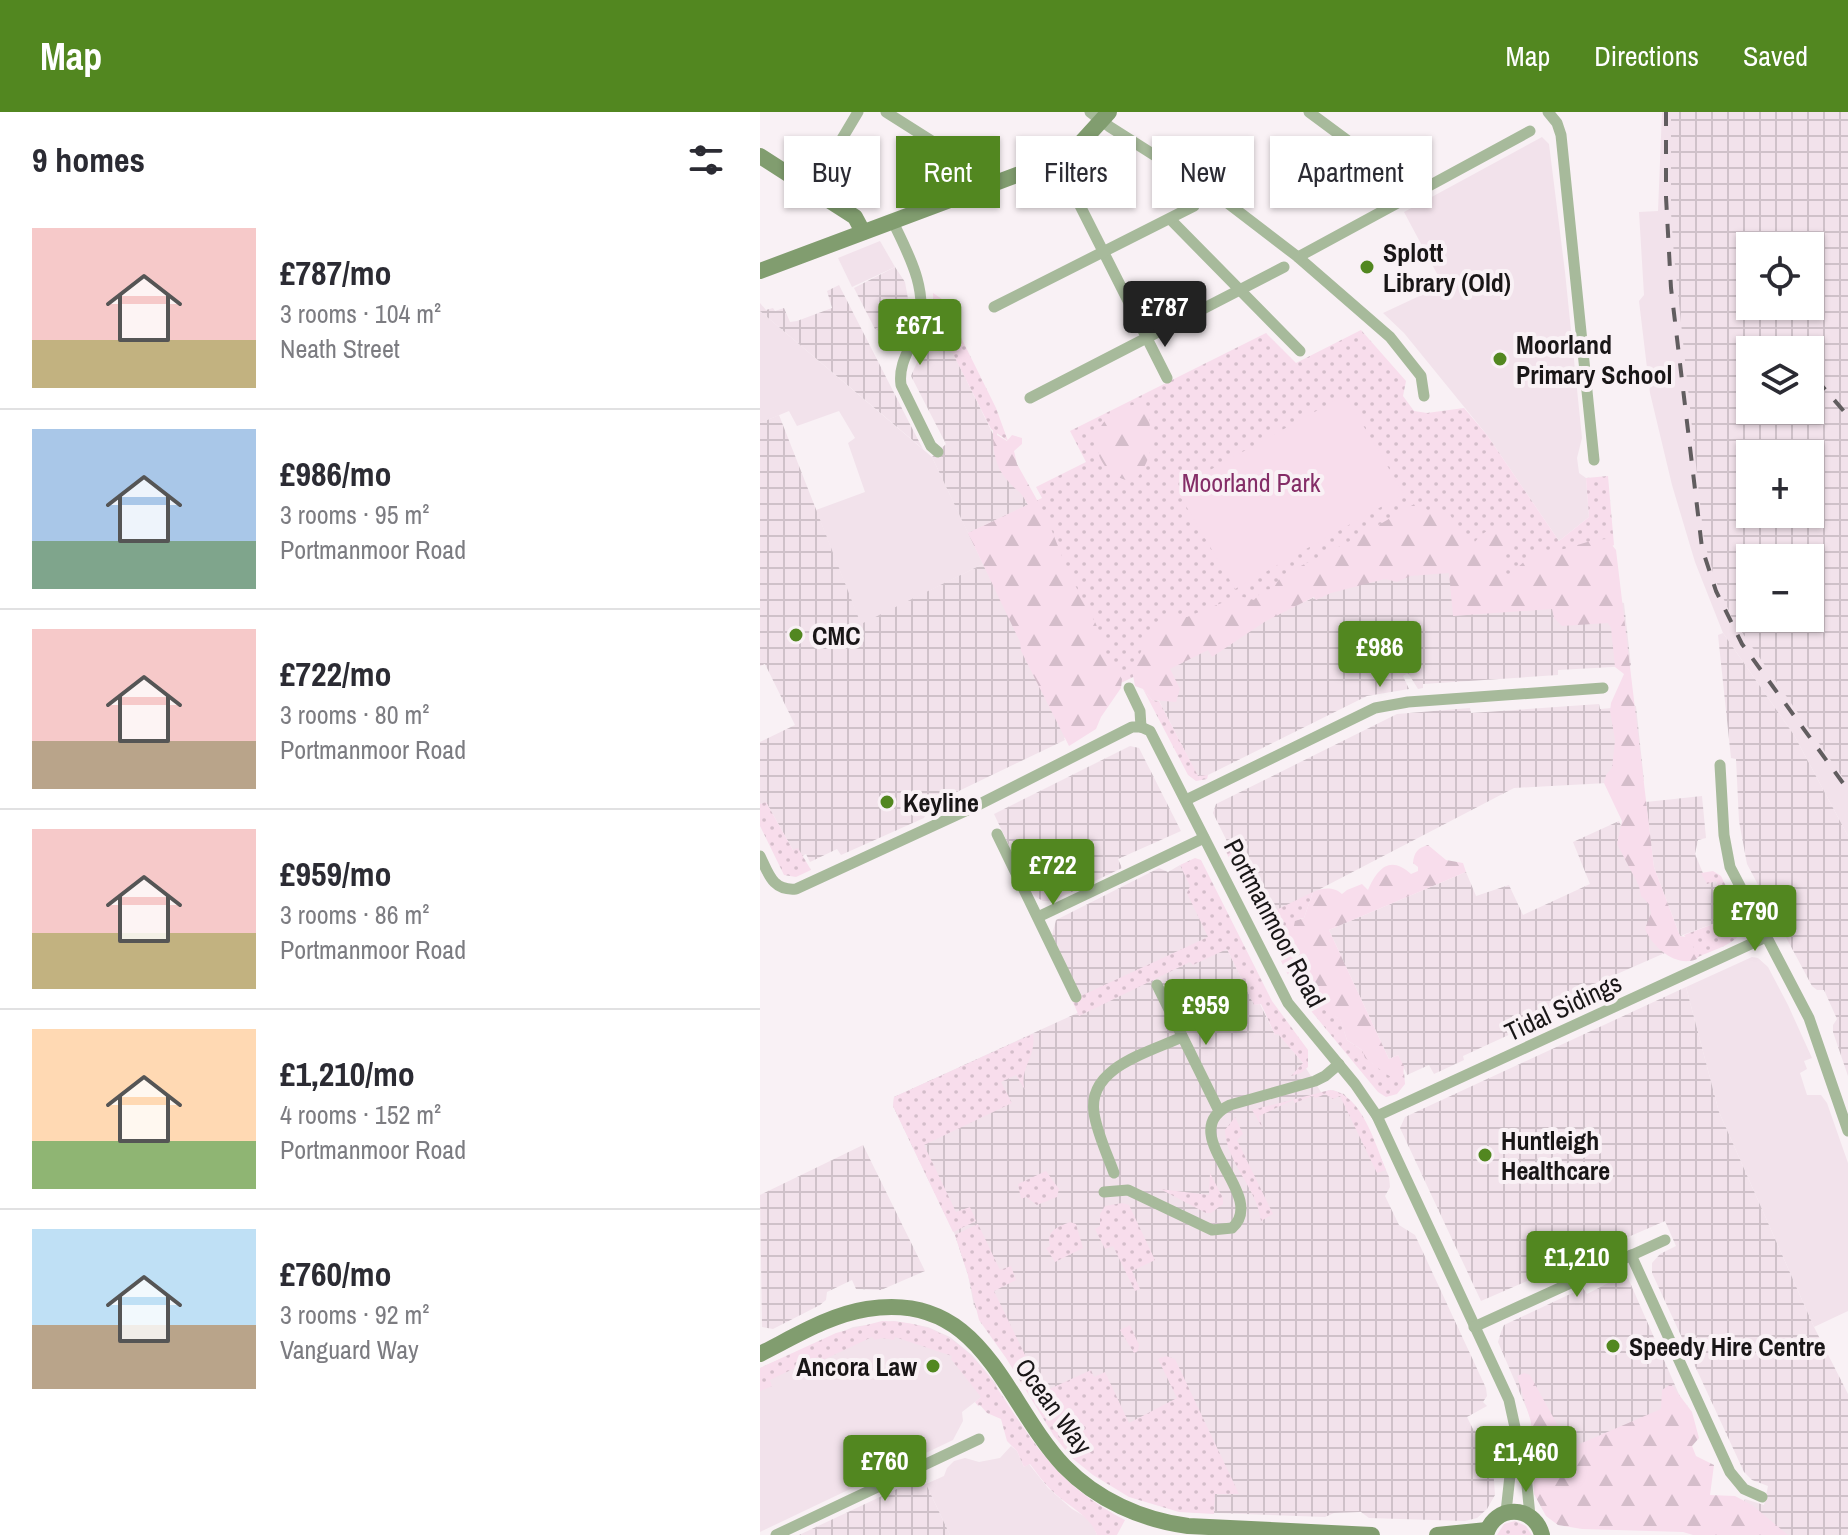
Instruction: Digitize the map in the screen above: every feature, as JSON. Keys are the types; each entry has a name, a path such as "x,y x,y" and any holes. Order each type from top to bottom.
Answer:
{"street":[{"path":"844,136 858,112"},
{"path":"886,112 924,136"},
{"path":"1309,112 1341,136"},
{"path":"1548,112 1557,123 1561,135 1594,460"},
{"path":"1085,136 1100,115 1217,195 1298,257 1390,337 1421,376 1424,396"},
{"path":"1432,184 1530,131"},
{"path":"760,156 784,171"},
{"path":"841,208 855,217 863,232"},
{"path":"760,271 931,208"},
{"path":"1082,208 1167,378"},
{"path":"994,307 1190,208"},
{"path":"1298,257 1388,208"},
{"path":"1170,219 1300,351"},
{"path":"893,222 921,292 920,322 903,360 900,379 931,446 938,452"},
{"path":"1030,398 1284,267"},
{"name":"Portmanmoor Road","path":"1129,688 1140,711 1141,727 1150,731 1288,1003 1366,1097 1377,1116 1509,1400 1518,1459 1525,1465 1538,1527"},
{"path":"1186,800 1375,708 1408,702 1603,688"},
{"path":"760,856 772,881 780,888 796,889 1001,794 1132,727 1141,727"},
{"path":"1720,765 1727,856 1809,1018 1848,1131"},
{"path":"997,834 1076,997"},
{"name":"Portmanmoor Road","path":"1038,917 1204,838"},
{"name":"Tidal Sidings","path":"1377,1116 1766,937"},
{"path":"1157,985 1219,1111"},
{"path":"1114,1173 1093,1111 1098,1085 1121,1065 1182,1037"},
{"path":"1104,1192 1128,1190 1212,1230 1232,1228 1241,1219 1242,1206 1212,1142 1212,1126 1219,1111 1230,1105 1315,1081 1339,1064"},
{"path":"1474,1327 1665,1240"},
{"path":"1631,1255 1730,1472 1744,1489 1762,1497"},
{"name":"Ocean Way","path":"760,1354 821,1323 852,1312 892,1307 927,1314 950,1324 981,1348 1054,1454 1079,1479 1119,1506 1145,1517 1188,1526 1372,1535"},
{"path":"776,1535 979,1439"},
{"name":"Portmanmoor Road","path":"1506,1512 1511,1466 1518,1459"},
{"path":"1437,1535 1487,1532 1497,1516 1515,1510 1538,1527 1557,1535"}],"shaded area":[{"path":"1662,112 1693,112 1744,232 1736,232 1736,320 1798,320 1809,336 1736,336 1736,424 1824,424 1824,359 1848,395 1848,836 1794,735 1723,633 1695,562 1672,485 1650,393 1639,301 1644,295 1639,212 1658,211"},
{"path":"1671,112 1848,112 1848,785 1742,632 1824,632 1824,544 1736,544 1736,624 1715,579 1704,541 1674,256"},
{"name":"Moorland Primary School","path":"1542,137 1549,144 1582,438 1577,458 1579,473 1586,478 1589,517 1559,541 1487,435 1404,333 1383,313 1443,285 1404,212 1411,208 1432,208 1432,197"},
{"path":"880,241 895,267 852,287 838,258"},
{"path":"895,267 905,282 910,310 875,329 854,288"},
{"path":"839,285 923,449 760,311 760,303 766,310 784,308 790,322 797,321 832,308 827,291"},
{"path":"760,311 932,457 983,564 861,625 816,510 865,492 848,443 855,438 839,411 797,426 789,411 760,423"},
{"path":"945,337 1028,505 968,533 932,457 946,444 911,376 923,349"},
{"path":"779,415 861,624 983,564 1070,735 938,801 942,809 936,807 927,811 924,818 841,855 837,849 810,862 806,854 802,856 793,850 766,802 760,804 760,742 795,725 765,664 760,666 760,423"},
{"path":"1449,569 1624,603 1631,666 1558,670 1558,675 1423,684 1423,688 1418,689 1408,673 1403,676 1409,689 1367,696 1208,775 1198,777 1145,673 1342,585"},
{"path":"1723,633 1794,735 1848,836 1848,1076 1833,1032 1837,1019 1824,990 1812,986 1747,864 1739,821 1736,759 1731,758 1718,635"},
{"path":"1599,704 1600,709 1636,706 1644,781 1514,788 1268,916 1264,916 1213,813 1216,804 1397,714 1470,708 1471,713"},
{"path":"1130,746 1139,748 1181,831 1118,859 1122,868 1053,901 1036,897 994,814"},
{"path":"1702,796 1706,838 1698,840 1695,854 1705,878 1716,881 1729,918 1680,936 1654,867 1646,802"},
{"path":"1619,821 1674,949 1553,1002 1555,1008 1538,1016 1539,1021 1463,1056 1464,1060 1434,1074 1429,1065 1407,1075 1398,1055 1389,1059 1329,930 1466,872 1476,896 1509,885 1523,915 1590,884 1573,842"},
{"path":"1180,865 1254,1005 1260,1004 1275,1035 1278,1033 1302,1062 1321,1092 1333,1090 1344,1094 1366,1124 1389,1177 1390,1187 1385,1196 1399,1225 1415,1235 1486,1388 1487,1396 1483,1402 1487,1406 1467,1417 1492,1453 1495,1495 1477,1518 1465,1521 1369,1518 1361,1512 1334,1513 1325,1517 1190,1512 1122,1491 974,1306 955,1235 893,1106 894,1097 1086,1009 1052,935 1056,920 1159,868 1168,872"},
{"path":"1752,957 1768,967 1788,1005 1812,1058 1804,1061 1807,1069 1800,1073 1807,1095 1821,1095 1827,1103 1848,1163 1848,1311 1814,1327 1719,1112 1686,987"},
{"path":"1686,987 1719,1112 1814,1327 1848,1394 1848,1535 1778,1535 1741,1511 1745,1499 1764,1505 1768,1486 1752,1480 1744,1472 1652,1273 1652,1263 1660,1254 1676,1246 1665,1221 1481,1301 1400,1128 1405,1117"},
{"path":"863,1145 925,1271 881,1290 856,1289 852,1280 827,1292 826,1300 820,1305 773,1329 762,1327 760,1195"},
{"path":"1613,1275 1628,1278 1685,1408 1550,1463 1498,1342 1501,1332 1504,1325 1583,1288 1587,1294 1614,1280"},
{"path":"894,1321 928,1327 950,1337 972,1355 997,1385 962,1412 963,1421 953,1440 760,1532 760,1368 853,1327"},
{"path":"1011,1446 1017,1451 1024,1467 1029,1464 1048,1488 1072,1509 1091,1520 1097,1535 950,1535 926,1484 944,1476 954,1461 965,1458 979,1462 1000,1458"},
{"path":"914,1481 926,1484 950,1535 799,1535"}],"green space":[{"path":"933,293 942,299 996,408 1008,441 991,429 945,338 923,349 927,338 935,340 941,317 934,315"},
{"path":"910,310 908,320 901,317 893,332 900,336 895,343 889,341 894,335 889,329 883,335 876,329"},
{"name":"Moorland Park","path":"1361,330 1406,381 1403,396 1414,411 1427,413 1464,408 1487,435 1559,541 1589,517 1586,478 1608,476 1614,545 1488,607 1441,528 1059,713 968,533 1042,498 1036,487 1086,462 1070,431 1266,333 1296,363"},
{"path":"1345,395 1404,494 1235,589 1176,489"},
{"path":"1140,403 1151,411 1151,449 1135,481 1113,474 1105,466 1097,446 1102,425 1110,416"},
{"path":"993,428 997,435 1007,441 1012,435 1022,438 1022,444 1014,451 1017,464 1046,516 1069,574 1096,624 1106,655 1122,679 1121,688 1096,729 1069,746 1021,651 1020,642 968,533 1028,505 999,468"},
{"path":"1416,503 1434,514 1448,511 1466,543 1474,543 1493,529 1508,530 1513,544 1504,563 1508,576 1535,552 1607,539 1616,550 1654,867 1680,936 1686,937 1699,955 1697,959 1682,961 1674,958 1660,949 1649,936 1645,929 1651,913 1649,904 1641,896 1617,844 1622,821 1604,783 1612,768 1615,740 1611,703 1624,674 1615,667 1608,623 1562,626 1554,618 1552,609 1453,616 1449,573 1410,576 1397,582 1385,579 1316,600 1314,597 1266,621 1212,657 1208,650 1170,669 1180,689 1176,702 1152,700 1143,689 1135,686 1132,670 1154,625 1161,618 1187,617 1239,596 1254,600 1263,590 1273,589 1281,576"},
{"path":"1143,689 1152,700 1159,701 1198,776 1208,775 1207,779 1196,781 1188,775"},
{"path":"766,802 793,850 798,848 811,870 796,877 784,875 760,826 760,804"},
{"path":"1428,845 1446,860 1463,863 1466,872 1329,930 1389,1059 1398,1055 1404,1066 1403,1076 1397,1079 1365,1058 1362,1050 1347,1040 1340,1019 1323,1008 1320,994 1301,980 1298,969 1300,952 1287,942 1281,945 1270,933 1285,926 1293,930 1295,921 1304,918 1313,892 1317,890 1332,889 1342,894 1362,884 1368,890 1375,876 1390,865 1411,874 1418,871 1413,863 1414,856 1419,849"},
{"path":"1223,846 1229,846 1264,916 1313,892 1304,918 1299,919 1293,931 1285,927 1275,930 1300,952 1299,960 1307,984 1318,990 1336,1017 1340,1018 1347,1040 1383,1070 1403,1076 1404,1071 1405,1084 1397,1094 1386,1097 1378,1092 1307,1006"},
{"path":"1195,858 1201,860 1272,1001 1308,1050 1308,1067 1301,1073 1291,1076 1303,1063 1278,1034 1275,1035 1261,1004 1254,1005 1227,949 1193,965 1190,962 1079,1016 1072,1000 1208,937 1187,893 1190,886 1180,865"},
{"path":"1713,871 1721,876 1745,925 1738,937 1698,957 1684,935 1729,918 1716,881 1707,884 1701,873"},
{"path":"1033,1034 1034,1042 1023,1083 1025,1090 1016,1075 1001,1082 1012,1103 924,1145 956,1212 970,1207 976,1221 953,1232 893,1106 894,1097"},
{"path":"1330,1090 1341,1094 1359,1110 1386,1170 1377,1173 1340,1096 1333,1099 1325,1094 1295,1103 1293,1100 1259,1116 1262,1127 1252,1110"},
{"path":"1235,1117 1243,1134 1237,1140 1273,1214 1261,1221 1254,1197 1227,1142 1225,1130"},
{"path":"1046,1171 1059,1189 1057,1197 1037,1205 1026,1197 1021,1199 1018,1184"},
{"path":"1210,1173 1223,1198 1223,1204 1211,1213 1160,1189 1209,1195"},
{"path":"1129,1205 1155,1260 1132,1271 1140,1289 1135,1291 1113,1246 1105,1249 1095,1229 1100,1226 1100,1214 1105,1206"},
{"path":"1070,1222 1076,1224 1083,1248 1055,1262 1046,1248 1050,1246 1050,1236 1054,1230"},
{"path":"978,1224 1000,1270 1011,1266 1016,1280 994,1291 1043,1392 1091,1370 1094,1377 1105,1372 1129,1423 1177,1398 1158,1359 1166,1356 1175,1359 1239,1494 1215,1494 1214,1514 1179,1512 1129,1497 1072,1458 1054,1436 979,1320 955,1235"},
{"path":"882,1321 915,1324 942,1334 964,1349 982,1368 1056,1469 1083,1494 1125,1520 1117,1535 1097,1535 1089,1521 1051,1490 1030,1464 1024,1467 1017,1451 1007,1441 1001,1419 978,1406 975,1402 981,1397 951,1359 952,1356 895,1337 894,1340 875,1340 872,1337 821,1361 818,1357 770,1380 772,1386 760,1391 760,1368 836,1333"},
{"path":"1130,1325 1139,1345 1134,1353 1120,1330"},
{"path":"1524,1373 1530,1375 1570,1448 1661,1409 1662,1390 1671,1384 1692,1412 1699,1438 1692,1446 1696,1456 1714,1465 1710,1495 1735,1496 1752,1505 1788,1535 1693,1535 1558,1525 1546,1516 1534,1494 1531,1422 1517,1376"},
{"path":"1515,1521 1526,1526 1532,1535 1497,1535 1504,1524"}],"railway":[{"path":"1666,112 1666,197 1671,288 1702,548 1716,591 1742,644 1848,790"},
{"path":"1824,388 1848,416"}],"place":[{"name":"Splott Library (Old)","path":"1367,267"},
{"name":"Moorland Primary School","path":"1500,359"},
{"name":"CMC","path":"796,635"},
{"name":"Keyline","path":"887,802"},
{"name":"Huntleigh Healthcare","path":"1485,1155"},
{"name":"Speedy Hire Centre","path":"1613,1346"},
{"name":"Ancora Law","path":"933,1366"}]}
